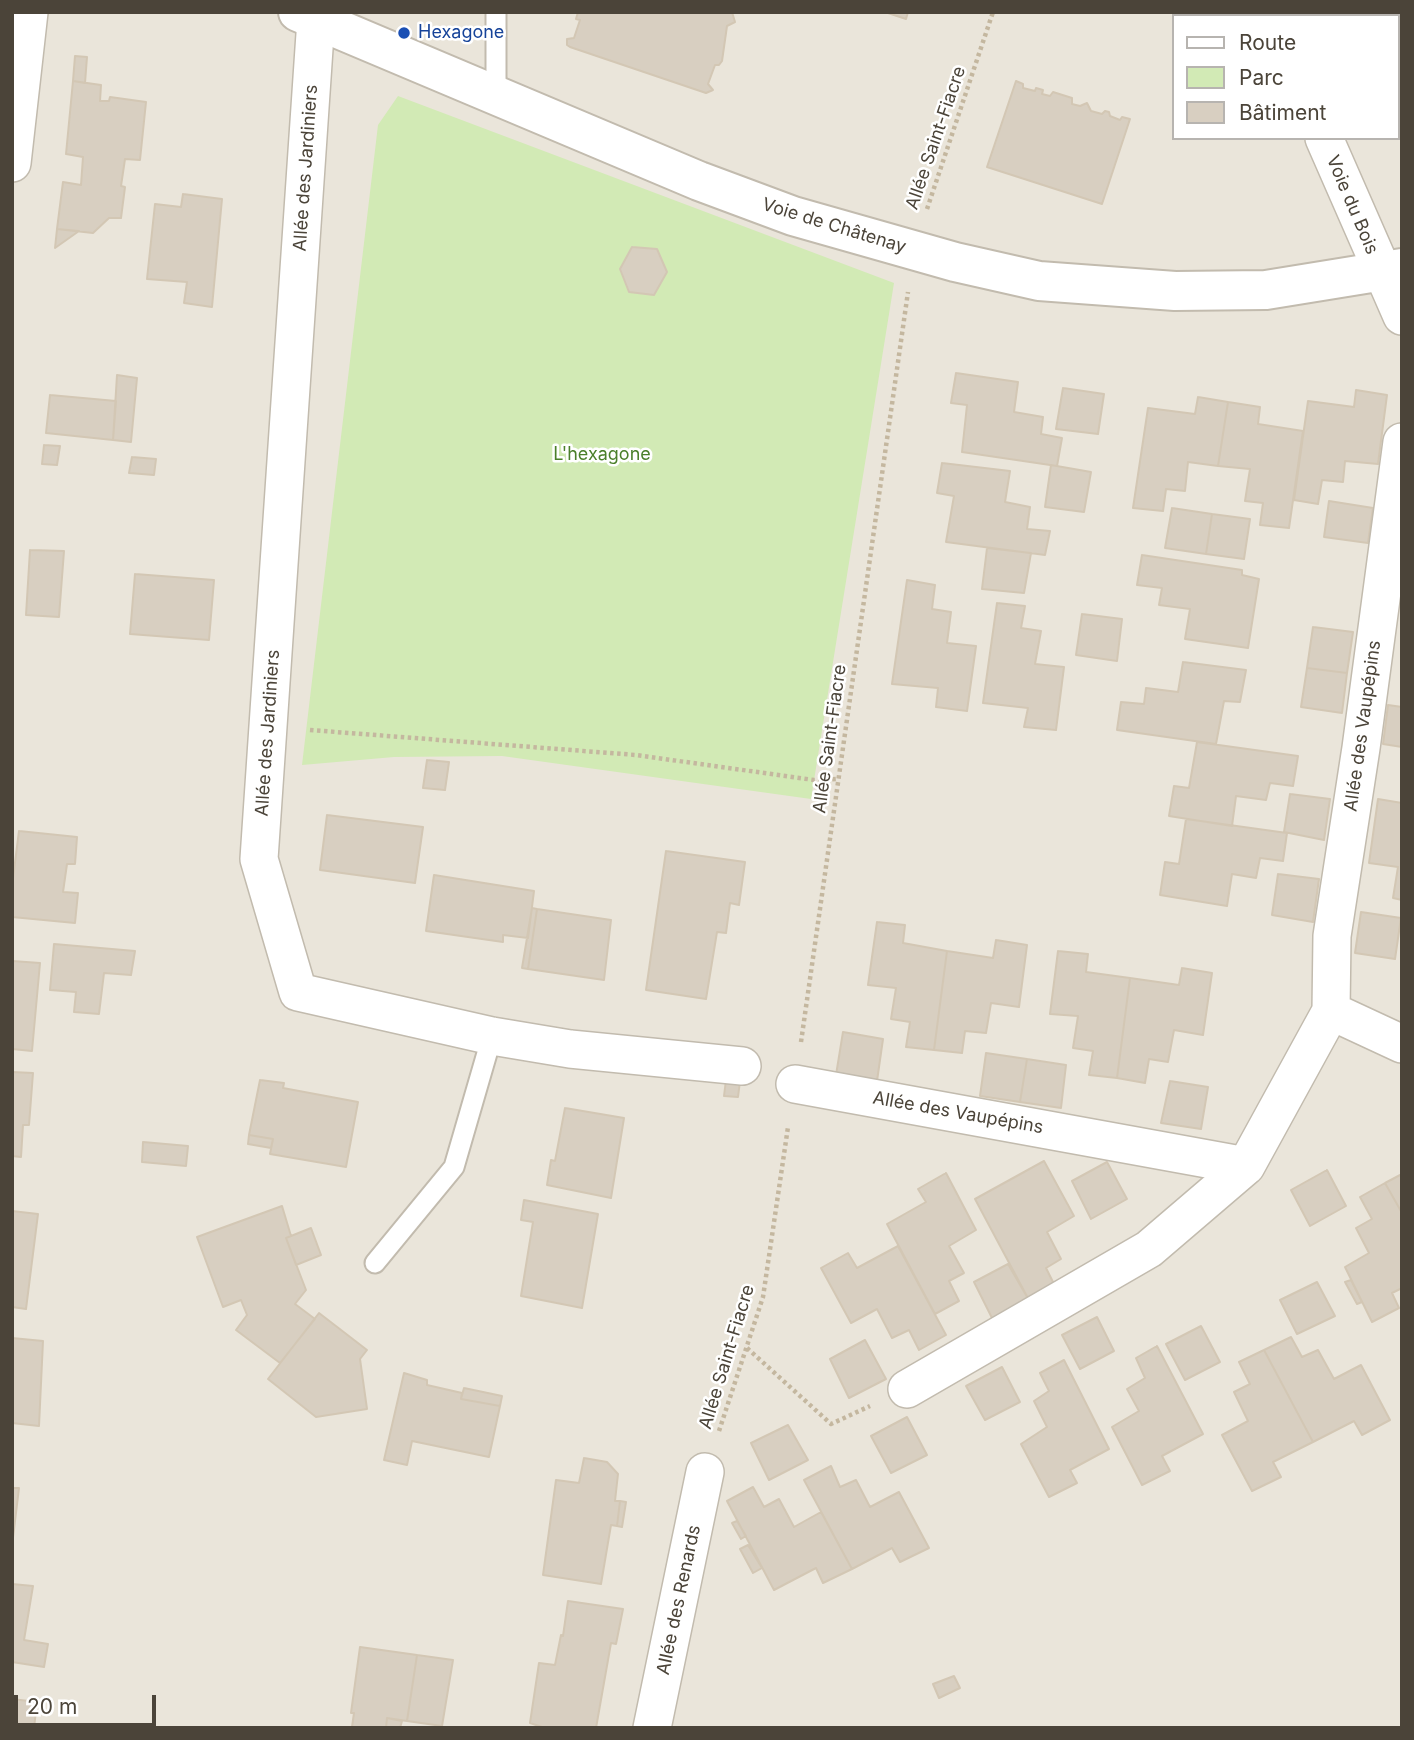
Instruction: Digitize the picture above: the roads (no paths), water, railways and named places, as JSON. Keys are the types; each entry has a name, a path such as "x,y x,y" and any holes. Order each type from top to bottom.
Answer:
{"street":[{"path":"12,163 29,12"},
{"name":"Voie de Châtenay","path":"307,16 793,216 915,251 1039,281 1175,291 1266,290 1391,270"},
{"name":"Allée des Jardiniers","path":"307,16 259,859 298,992 492,1036 570,1049 742,1066"},
{"name":"Voie du Bois","path":"1325,140 1391,270"},
{"path":"1391,270 1402,316"},
{"name":"Allée des Vaupépins","path":"907,1389 1149,1249 1246,1166 1331,1012 1332,936 1361,748 1402,442"},
{"path":"1331,1012 1402,1044"},
{"name":"Allée des Vaupépins","path":"795,1084 1246,1166"},
{"name":"Allée des Renards","path":"652,1728 705,1472"}],"lane":[{"path":"496,12 496,95"},
{"path":"374,1263 454,1167 492,1036"}],"place":[{"name":"Hexagone","path":"404,33"}],"park label":[{"name":"L'hexagone","path":"602,455"}]}
